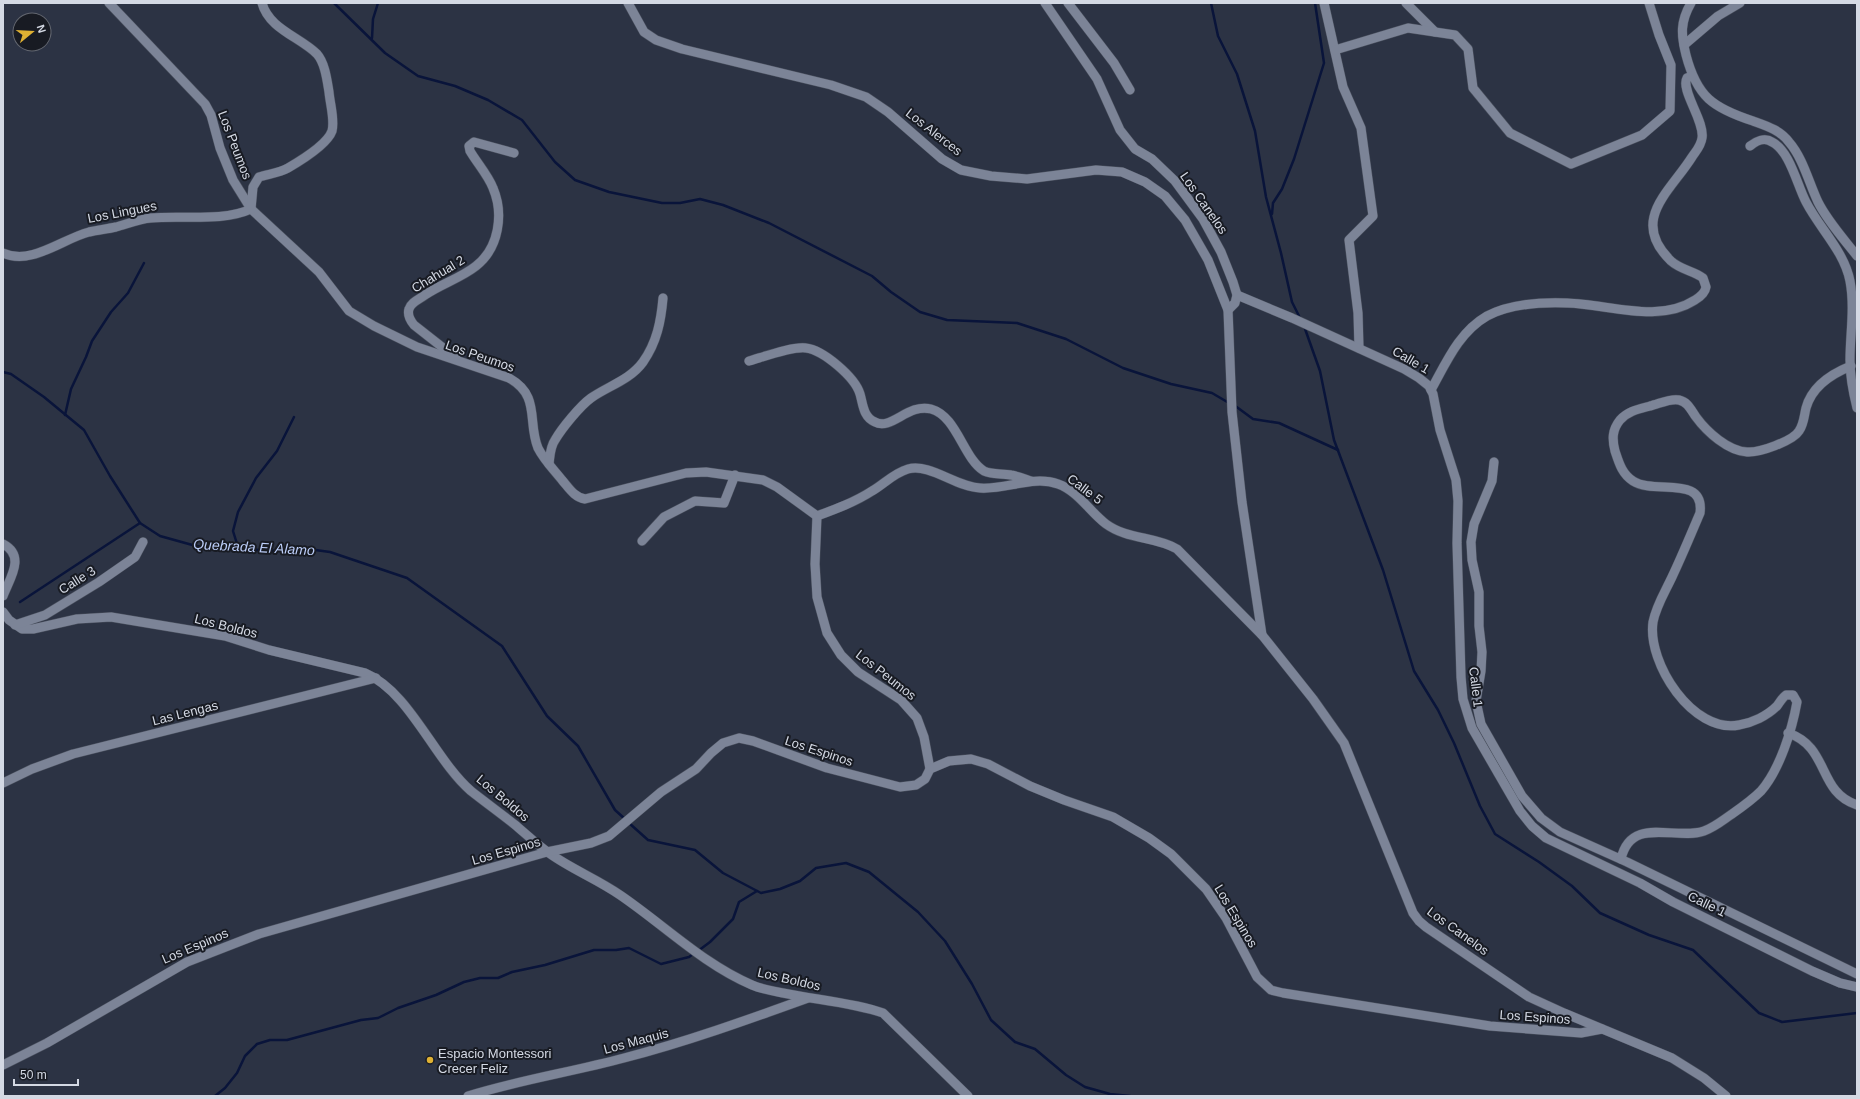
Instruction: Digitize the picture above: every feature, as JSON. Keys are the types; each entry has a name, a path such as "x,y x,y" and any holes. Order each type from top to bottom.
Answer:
{"street":[{"name":"Los Peumos","path":"109,3 205,104 233,180 251,209 319,272 349,311 374,326 417,347 463,364 509,378 518,384 527,393 539,448 549,464 575,495 585,499 686,473 706,472 763,480 777,487 817,516 815,564 817,597 827,633 841,655 858,672 901,700 917,718 924,737 930,769"},
{"path":"251,209 253,187 259,178 288,168 322,145 329,137 332,130 332,117 327,78 318,55 268,16 262,3"},
{"name":"Los Alerces","path":"628,3 644,32 656,40 682,50 831,86 866,98 888,112 942,159 961,170 991,176 1027,179 1096,170 1122,172 1145,182 1165,196 1185,220 1208,260 1228,310"},
{"name":"Los Canelos","path":"1045,3 1097,79 1120,130 1135,149 1152,159 1175,181 1203,219 1222,252 1237,295"},
{"path":"1068,3 1114,63 1130,90"},
{"path":"1324,3 1343,87 1361,128 1373,216 1349,240 1358,313 1359,348"},
{"path":"1406,3 1435,32"},
{"path":"1644,3 1653,14"},
{"path":"1335,50 1408,28 1455,35 1468,48 1473,88 1510,133 1571,164 1642,135 1670,111 1671,65 1658,35 1650,3"},
{"path":"1691,3 1684,14 1682,26 1684,45 1692,76 1706,97 1715,105 1730,114 1769,126 1785,137 1796,152 1826,214 1857,256"},
{"path":"1684,45 1718,16 1740,3"},
{"path":"1431,390 1454,348 1465,334 1478,322 1502,310 1535,304 1566,303 1630,311 1655,311 1684,306 1702,294 1706,287 1703,278 1680,267 1667,256 1656,238 1653,223 1654,213 1658,203 1686,167 1701,142 1702,132 1700,122 1685,86 1687,78 1692,76"},
{"path":"1750,146 1758,141 1769,140 1776,144 1783,152 1800,190 1845,264 1850,282 1852,306 1850,366 1857,408"},
{"name":"Chahual 2","path":"463,364 414,325 409,319 409,309 412,304 433,290 477,266 491,248 497,234 497,203 493,187 468,146 474,142 514,153"},
{"name":"Los Lingues","path":"3,253 8,256 22,257 35,254 80,234 149,218 234,214 251,209"},
{"path":"1237,295 1235,303 1228,310 1232,412 1242,502 1262,635"},
{"name":"Calle 1","path":"1237,295 1359,348 1412,373 1431,390 1440,430 1455,473 1458,490 1457,543 1463,699 1472,728 1520,811 1539,832 1554,843 1640,883 1674,902 1812,971 1833,980 1857,987"},
{"path":"549,464 550,452 554,441 590,398 628,378 643,363 654,343 661,323 663,298"},
{"path":"749,361 797,348 806,348 814,351 843,371 855,382 860,393 864,411 874,422 882,425 889,424 905,413 914,410 931,409 945,418 975,462 983,470 990,473 1010,475 1033,482"},
{"path":"1622,859 1628,845 1643,835 1663,831 1677,834 1695,834 1711,828 1723,821 1752,799 1767,783 1778,764 1797,702 1793,695 1786,694 1774,709 1753,721 1739,725 1726,726 1713,722 1695,711 1680,696 1669,679 1654,646 1653,622 1660,600 1677,568 1700,513 1701,505 1695,494 1687,489 1674,487 1650,487 1633,481 1622,469 1612,440 1617,425 1626,414 1632,411 1676,399 1686,403 1708,430 1723,442 1740,451 1757,451 1794,437 1800,430 1806,406 1816,388 1834,374 1850,366"},
{"path":"1494,462 1492,481 1474,524 1471,542 1472,560 1478,586 1479,626 1482,652 1481,671 1476,701 1478,716 1517,788 1534,811 1560,832 1622,859 1857,974"},
{"name":"Calle 5","path":"817,516 845,505 871,492 895,475 909,469 924,468 959,484 979,488 1002,488 1046,481 1059,484 1072,493 1106,524 1124,534 1166,542 1177,549 1262,635"},
{"path":"642,542 664,517 695,501 724,503 735,475"},
{"name":"Calle 3","path":"15,625 46,614 99,582 135,557 141,549 143,542"},
{"path":"3,544 11,548 15,554 16,561 3,596"},
{"path":"3,612 15,625"},
{"name":"Los Boldos","path":"15,625 22,629 33,629 77,619 111,617 225,636 269,650 365,673 376,678 387,686 405,707 443,759 470,789 547,852 577,872 619,894 696,952 737,978 754,986 808,998 869,1008 883,1013 968,1096"},
{"name":"Los Canelos","path":"1262,635 1313,699 1344,743 1390,859 1413,913 1418,921 1458,950 1529,997 1672,1058 1704,1078 1726,1096"},
{"name":"Las Lengas","path":"3,784 32,769 73,754 376,678"},
{"path":"1788,733 1799,737 1808,744 1816,754 1832,787 1841,796 1857,805"},
{"name":"Los Espinos","path":"3,1065 47,1043 168,972 212,952 259,934 547,852 591,844 609,836 661,792 696,770 711,753 723,743 739,738 753,741 827,768 900,787 916,785 925,779 930,769 949,761 971,759 982,762 1064,800 1113,817 1149,838 1171,854 1206,889 1226,918 1257,977 1271,990 1490,1026 1581,1033 1602,1029"},
{"name":"Los Maquis","path":"468,1096 541,1076 623,1059 686,1041 808,998"}],"waterway":[{"path":"334,3 385,53 418,76 455,86 488,100 522,120 555,162 575,180 609,192 662,203 680,203 700,199 723,205 769,223 872,276 891,292 920,312 947,320 1017,323 1066,339 1123,368 1171,384 1212,393 1229,403"},
{"path":"372,38 373,19 378,3"},
{"path":"1211,3 1218,36 1237,74 1255,131 1266,197 1292,302 1300,318"},
{"path":"1272,214 1273,203 1282,189 1294,159 1324,63 1315,3"},
{"path":"65,415 71,389 92,341 111,312 128,293 144,263"},
{"path":"1304,326 1320,371 1334,440 1383,570 1414,671 1438,710 1454,743 1480,806 1495,834 1539,862 1572,886 1600,913 1649,935 1693,950 1759,1013 1782,1022 1857,1013"},
{"name":"Quebrada El Alamo","path":"3,372 11,374 44,397 84,430 110,476 140,523 160,536 196,546 216,549 238,547 265,551 308,549 330,552 407,578 502,646 547,716 578,746 615,810 625,819"},
{"path":"1234,405 1253,419 1279,423 1338,450"},
{"path":"238,547 233,531 238,512 256,478 277,451 294,417"},
{"path":"20,602 140,523"},
{"name":"Quebrada El Alamo","path":"629,823 648,840 695,850 723,873 761,893 780,889 800,881 816,868 846,863 869,872 918,912 945,941 972,984 991,1020 1015,1042 1035,1049 1066,1075 1085,1087 1110,1094 1130,1096"},
{"path":"698,951 710,942 733,919 739,902 757,891"},
{"path":"215,1096 225,1088 237,1073 245,1056 257,1044 270,1040 287,1040 361,1020 378,1018 398,1008 436,995 464,982 480,978 498,978 512,972 545,965 594,950 616,950 629,948 661,964 689,957 693,954"}],"place":[{"name":"Espacio Montessori Crecer Feliz","path":"430,1060"}]}
